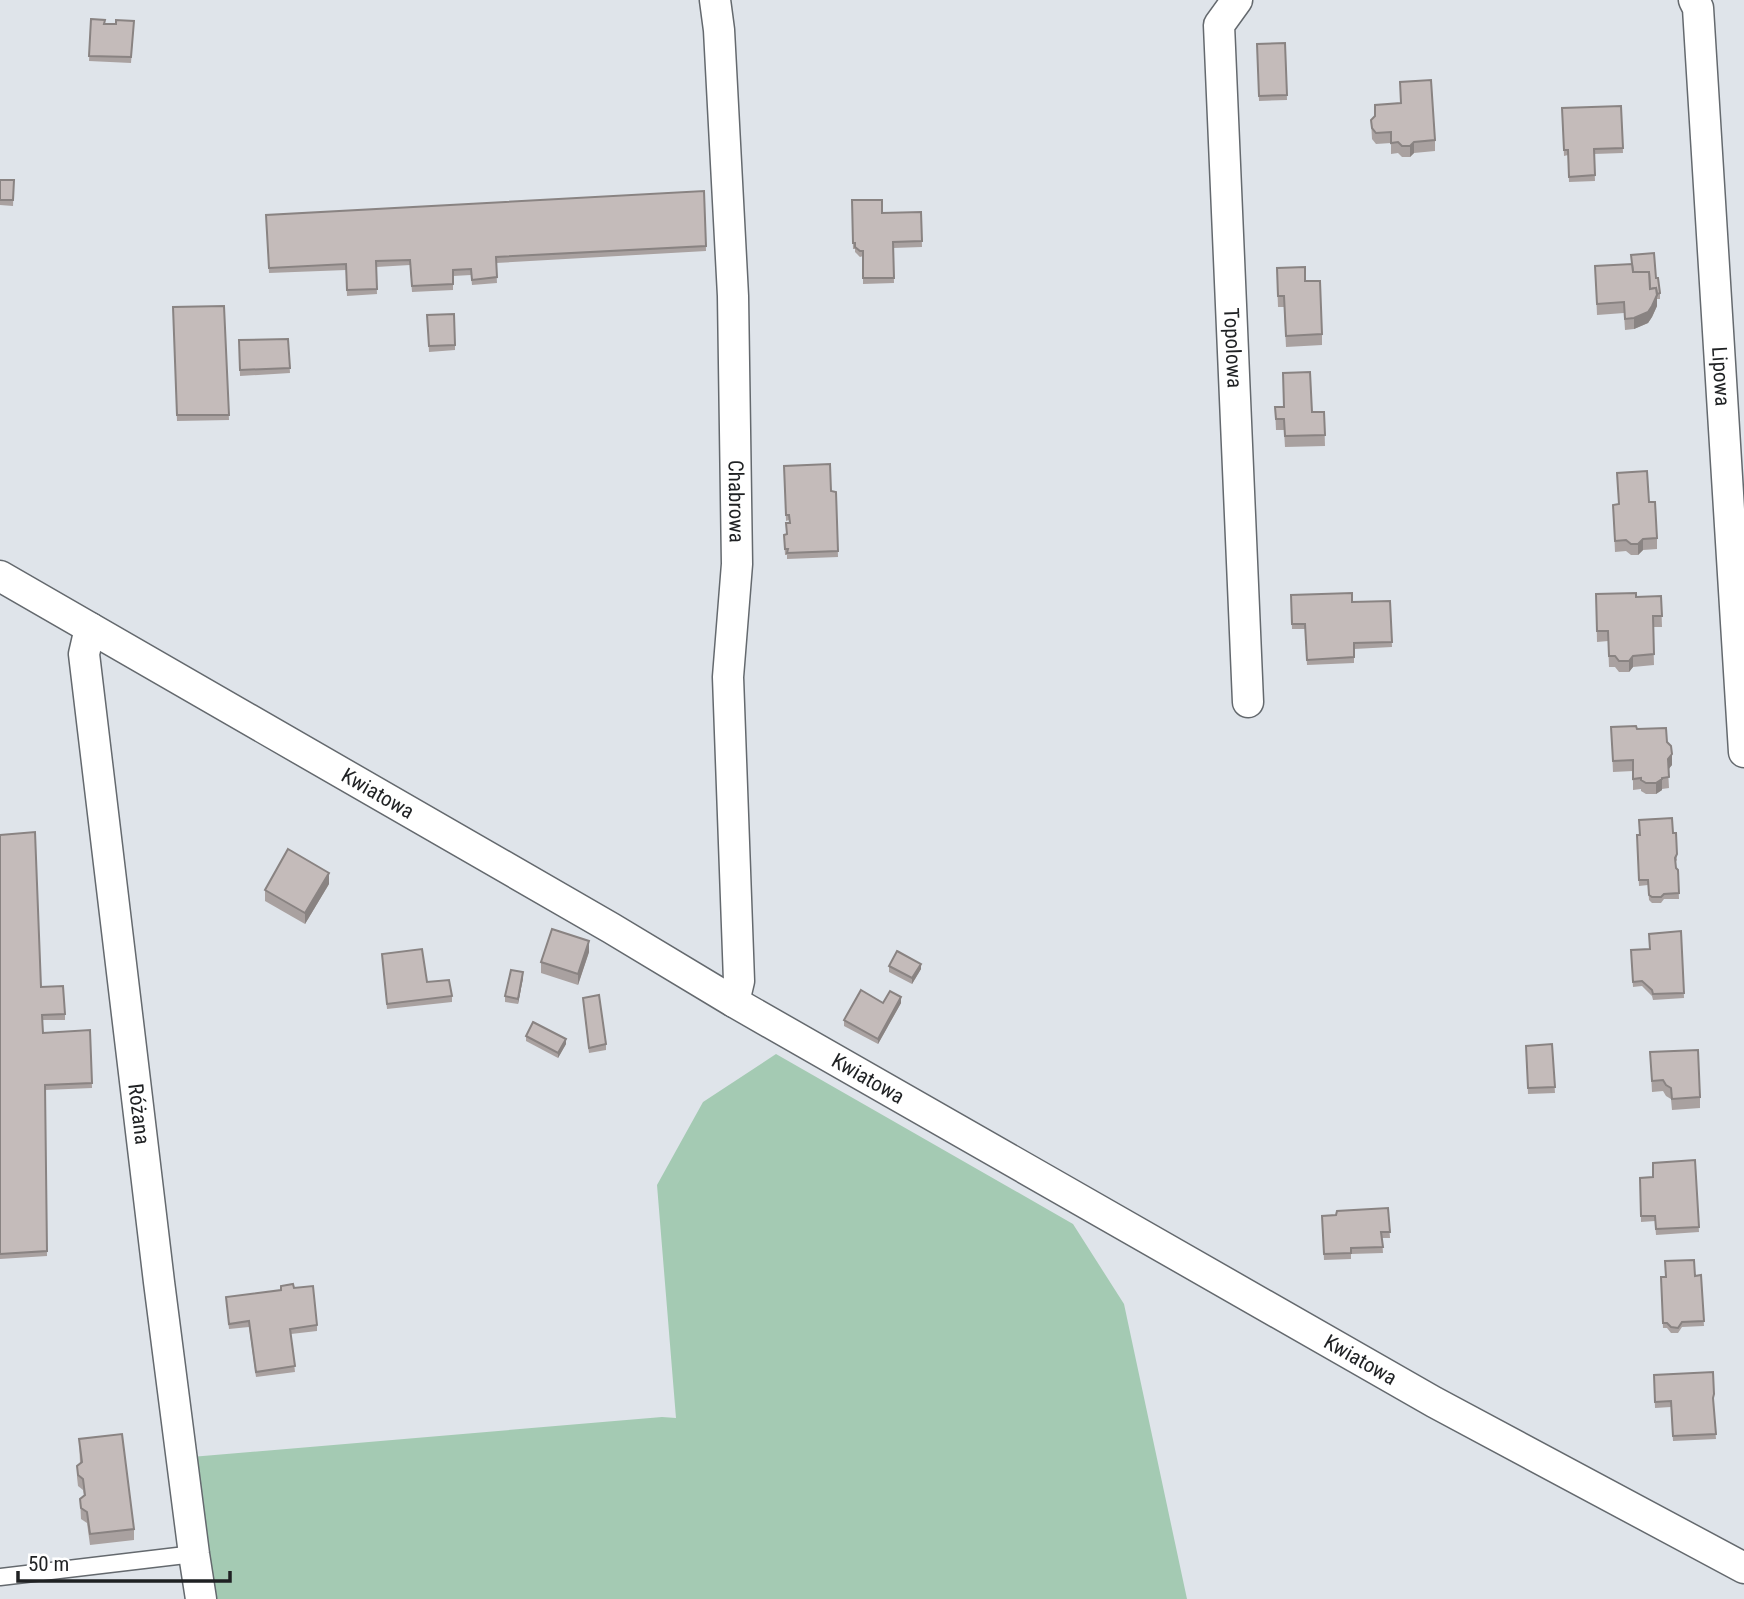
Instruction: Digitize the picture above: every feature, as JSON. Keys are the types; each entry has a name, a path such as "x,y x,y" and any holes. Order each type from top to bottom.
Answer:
{"street":[{"name":"Chabrowa","path":"715,0 719,30 733,296 737,564 728,677 739,981 734,1002"},
{"name":"Topolowa","path":"1237,0 1219,24 1248,702"},
{"name":"Lipowa","path":"1694,0 1699,8 1744,752"},
{"name":"Kwiatowa","path":"0,576 611,928 734,1002 1434,1402 1744,1568"},
{"name":"Różana","path":"90,628 84,654 157,1268 201,1599"}],"lane":[{"path":"0,1577 194,1554"}],"green space":[{"path":"776,1054 1073,1224 1124,1304 1187,1599 209,1599 191,1457 662,1417 676,1418 657,1185 703,1102"}],"building":[{"path":"91,19 105,20 104,24 116,24 116,20 134,21 131,57 89,56"},
{"path":"1285,43 1287,95 1259,96 1257,44"},
{"path":"1431,80 1435,140 1402,146 1398,142 1391,143 1391,132 1376,133 1371,120 1375,116 1375,105 1401,103 1400,82"},
{"path":"1621,106 1623,148 1594,149 1595,175 1569,177 1568,150 1564,150 1562,108"},
{"path":"0,180 14,180 13,200 0,200"},
{"path":"704,191 706,246 496,257 497,277 472,280 471,269 453,270 453,284 412,286 410,260 376,261 377,289 347,290 346,264 269,268 266,215"},
{"path":"852,200 882,200 882,213 921,212 922,241 893,242 894,278 863,278 863,251 853,243"},
{"path":"1654,253 1660,293 1657,294 1656,288 1650,289 1649,272 1633,272 1631,255"},
{"path":"1632,264 1633,272 1649,272 1650,289 1656,288 1657,295 1648,312 1625,319 1624,302 1597,304 1595,266"},
{"path":"1305,267 1305,281 1320,281 1322,334 1286,336 1284,296 1278,296 1277,268"},
{"path":"224,306 229,415 177,415 173,307"},
{"path":"454,314 455,345 429,346 427,315"},
{"path":"288,339 290,368 240,370 239,340"},
{"path":"1310,372 1312,412 1324,412 1325,435 1285,436 1284,419 1276,419 1275,407 1284,407 1283,373"},
{"path":"830,464 831,491 836,492 838,551 787,553 784,535 787,534 786,523 790,523 789,515 786,515 784,466"},
{"path":"1647,471 1649,502 1655,502 1657,538 1643,539 1638,544 1631,544 1626,540 1615,541 1613,505 1619,504 1617,473"},
{"path":"1352,593 1352,602 1390,601 1392,642 1354,643 1354,657 1307,660 1305,624 1292,624 1291,595"},
{"path":"1636,593 1636,597 1661,596 1662,616 1653,616 1654,654 1633,656 1629,661 1619,661 1615,656 1609,656 1608,631 1597,631 1596,594"},
{"path":"1636,726 1637,729 1666,728 1667,742 1671,746 1672,754 1668,759 1669,777 1656,783 1646,783 1641,778 1633,779 1633,760 1613,761 1611,727"},
{"path":"1672,818 1673,833 1676,833 1675,858 1679,893 1652,897 1649,895 1648,880 1639,880 1639,820"},
{"path":"35,832 41,987 63,986 65,1014 42,1015 43,1033 90,1030 92,1083 45,1085 47,1251 0,1254 0,835"},
{"path":"288,849 329,873 305,913 265,890"},
{"path":"552,929 589,941 578,974 541,962"},
{"path":"1681,931 1684,993 1653,994 1642,981 1633,982 1631,950 1650,949 1649,934"},
{"path":"422,949 427,982 449,980 452,996 387,1004 382,954"},
{"path":"897,951 921,964 912,978 889,966"},
{"path":"511,970 523,972 518,999 505,996"},
{"path":"861,990 883,1003 890,991 901,997 878,1039 844,1020"},
{"path":"599,995 606,1044 589,1048 583,998"},
{"path":"533,1022 566,1039 558,1053 526,1036"},
{"path":"1552,1044 1555,1087 1528,1088 1526,1046"},
{"path":"1698,1050 1700,1097 1672,1099 1671,1088 1663,1080 1652,1081 1650,1052"},
{"path":"1695,1160 1699,1227 1656,1229 1655,1216 1641,1216 1640,1178 1653,1177 1653,1163"},
{"path":"1388,1208 1390,1232 1381,1232 1383,1247 1351,1248 1351,1253 1324,1254 1322,1216 1336,1215 1337,1211"},
{"path":"1694,1260 1695,1276 1701,1275 1704,1321 1682,1322 1678,1328 1671,1327 1663,1323 1661,1277 1666,1277 1665,1261"},
{"path":"293,1284 294,1288 313,1286 317,1325 290,1329 295,1366 256,1372 249,1321 229,1324 226,1297 281,1290 281,1286"},
{"path":"1713,1372 1716,1434 1673,1436 1671,1401 1655,1402 1654,1375"},
{"path":"122,1434 134,1529 90,1534 87,1512 81,1508 80,1499 85,1495 83,1479 78,1475 77,1466 82,1462 79,1439"}]}
